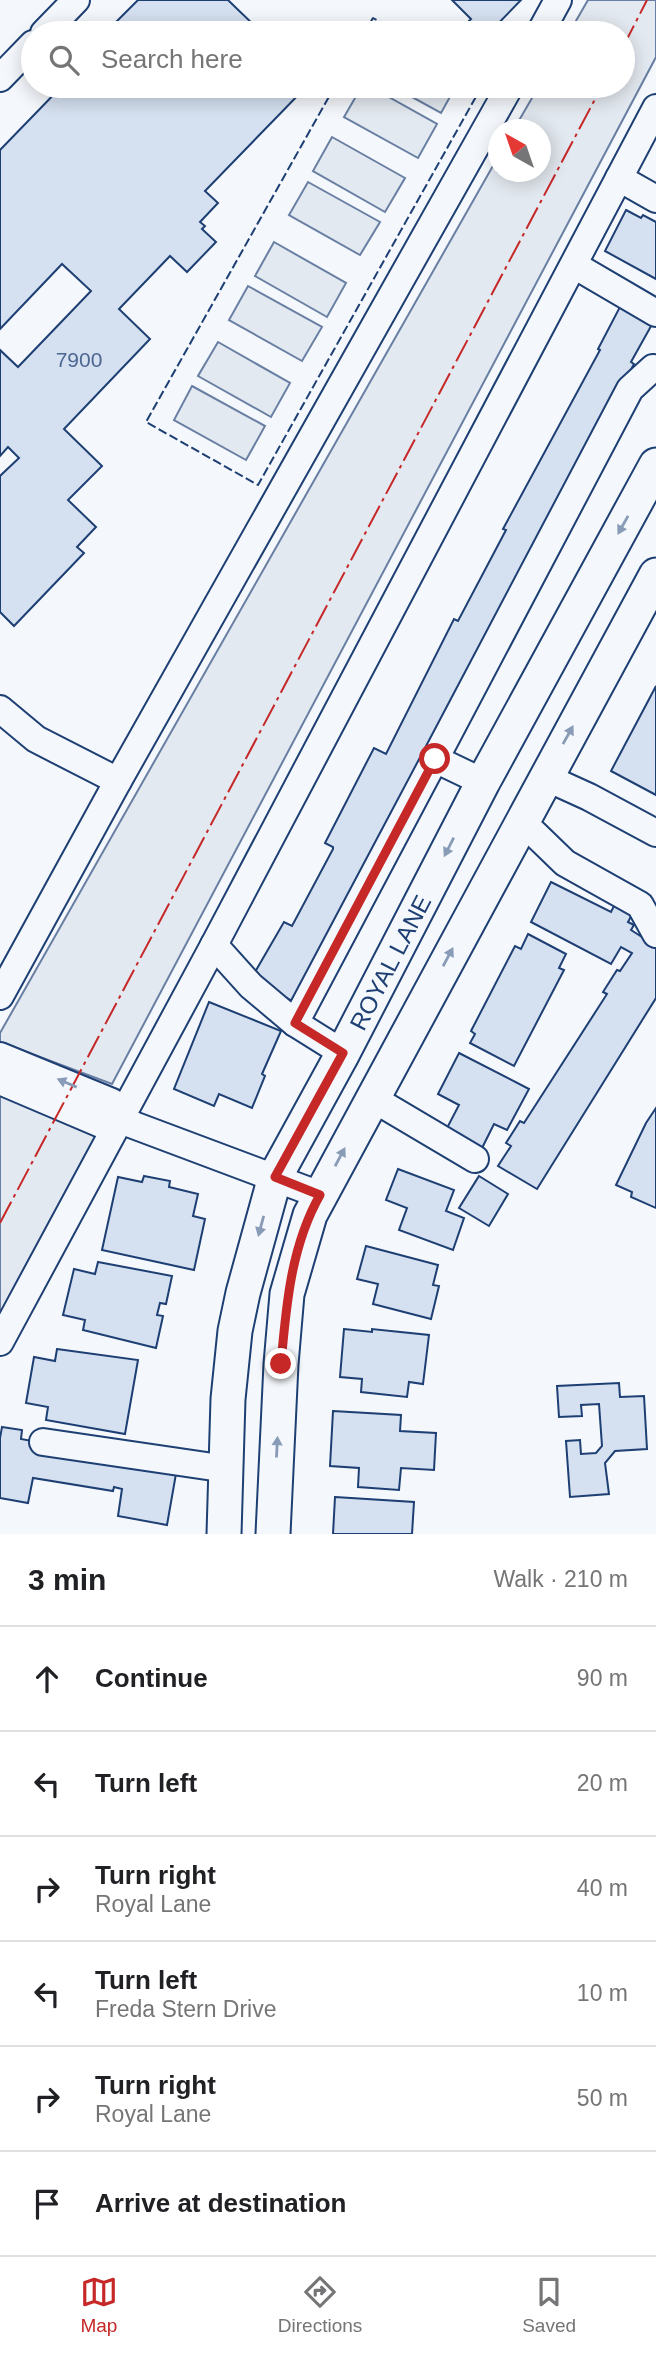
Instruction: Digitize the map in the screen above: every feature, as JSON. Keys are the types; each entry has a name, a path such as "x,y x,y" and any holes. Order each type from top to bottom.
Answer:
{"main road":[{"name":"ROYAL LANE","path":"224,1534 228,1399 235,1331 275,1177 343,1053 482,784 656,465"},
{"name":"ROYAL LANE","path":"274,1534 281,1364 287,1294 307,1224 320,1195 545,777 647,615 656,575"},
{"path":"482,784 523,818"}],"street":[{"path":"56,21 76,0"},
{"path":"547,21 558,0"},
{"path":"0,78 21,56"},
{"path":"0,996 118,781 503,98"},
{"path":"0,1342 214,945 656,108"},
{"path":"619,178 656,199"},
{"path":"574,265 656,313"},
{"path":"295,1023 630,389 655,365"},
{"path":"0,709 36,740 118,781"},
{"path":"435,759 482,784"},
{"path":"545,777 656,833"},
{"path":"523,818 534,833 565,863 640,905 656,934"},
{"path":"214,945 251,986 295,1023 343,1053"},
{"path":"0,1056 112,1102 120,1120"},
{"path":"0,1081 101,1124 120,1120 320,1195"},
{"path":"372,1098 475,1159"},
{"path":"43,1442 227,1469"}],"shaded area":[{"path":"588,0 656,0 656,57 635,97 635,21 576,21"},
{"path":"355,98 390,98 437,124 418,158 344,117"},
{"path":"414,98 449,98 441,113"},
{"path":"532,98 634,98 112,1084 0,1042 0,1033 488,175 488,182 551,182 551,119 520,119"},
{"path":"332,137 405,178 385,212 313,171"},
{"path":"308,182 380,222 360,255 289,215"},
{"path":"274,242 346,283 327,317 255,276"},
{"path":"248,286 322,327 302,361 229,320"},
{"path":"218,342 290,383 271,417 198,376"},
{"path":"192,386 265,426 246,460 174,420"},
{"path":"0,1093 106,1135 0,1331"}],"building":[{"path":"138,0 228,0 250,21 117,21"},
{"path":"452,0 521,0 501,21 469,21 471,19"},
{"path":"50,98 295,98 205,191 218,203 200,222 205,226 202,229 216,242 187,272 170,256 119,309 150,339 64,429 102,466 68,500 96,527 77,547 84,553 14,626 0,612 0,476 19,458 8,447 0,456 0,350 18,367 91,291 62,264 0,329 0,150"},
{"path":"626,210 656,222 656,279 605,251"},
{"path":"622,303 655,319 631,362 634,364 292,1001 251,979 284,922 292,926 333,849 325,843 374,748 386,754 454,619 458,621 506,530 503,529 600,350 598,349"},
{"path":"656,686 656,795 611,771"},
{"path":"551,882 611,912 618,898 636,907 628,922 634,925 631,930 656,946 656,998 537,1189 498,1166 511,1146 506,1143 520,1121 524,1123 607,994 603,992 632,953 621,947 611,964 531,922"},
{"path":"528,934 566,954 559,968 564,970 514,1066 470,1043 475,1034 471,1031 515,946 521,949"},
{"path":"209,1002 281,1031 262,1074 265,1076 252,1108 219,1094 214,1106 174,1089"},
{"path":"459,1053 529,1089 507,1130 494,1124 482,1148 447,1128 459,1105 438,1094"},
{"path":"656,1108 656,1208 631,1197 632,1192 616,1185"},
{"path":"398,1169 454,1190 446,1211 464,1218 453,1250 399,1230 407,1208 386,1200"},
{"path":"144,1176 170,1181 169,1187 198,1194 193,1216 205,1219 194,1270 102,1250 118,1177 142,1182"},
{"path":"479,1176 508,1194 489,1226 459,1208"},
{"path":"366,1246 438,1265 433,1285 439,1286 431,1319 373,1304 378,1284 357,1279"},
{"path":"98,1262 172,1276 166,1304 160,1303 157,1315 163,1316 156,1348 83,1330 85,1320 63,1315 74,1269 95,1274"},
{"path":"344,1329 429,1335 423,1384 409,1382 407,1397 361,1392 362,1379 340,1377"},
{"path":"57,1349 138,1360 125,1434 46,1420 48,1407 26,1403 34,1357 55,1361"},
{"path":"619,1383 620,1397 644,1396 647,1449 615,1451 605,1463 609,1494 570,1497 566,1441 580,1440 581,1454 596,1453 602,1446 599,1404 581,1405 582,1416 559,1417 557,1386"},
{"path":"333,1411 401,1415 400,1431 436,1433 434,1470 401,1468 399,1490 358,1487 359,1468 330,1466"},
{"path":"2,1427 22,1430 21,1439 177,1468 167,1525 118,1516 122,1489 114,1487 113,1491 33,1478 28,1503 0,1498"},
{"path":"335,1497 414,1502 412,1534 333,1534"}],"fence":[{"path":"371,21 373,18 378,21"},
{"path":"328,98 146,422 258,485 475,98"}],"power":[{"path":"635,24 647,0"},
{"path":"0,1223 596,98"}],"route":[{"path":"281,1364 287,1294 307,1224 320,1195 275,1177 343,1053 295,1023 435,759"}]}
